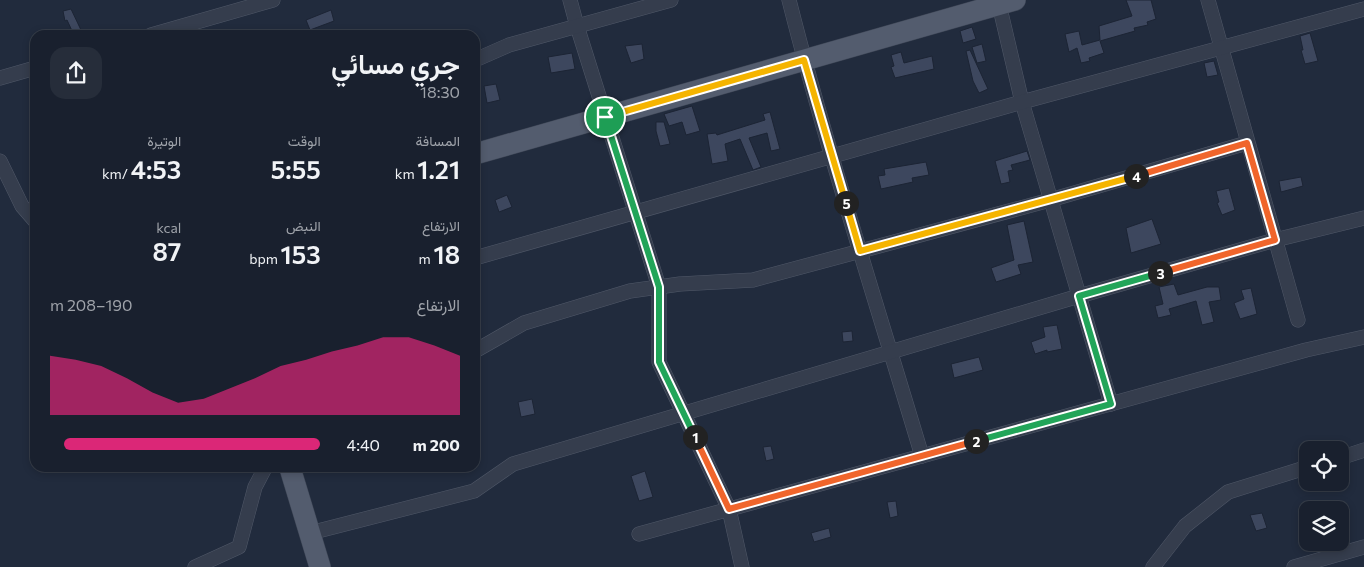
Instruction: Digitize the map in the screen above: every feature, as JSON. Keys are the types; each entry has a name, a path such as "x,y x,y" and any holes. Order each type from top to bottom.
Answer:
{"main road":[{"path":"480,153 1004,2"},
{"path":"291,472 320,567"}],"street":[{"path":"168,30 273,0"},
{"path":"570,0 659,287 659,362 729,509 742,567"},
{"path":"480,58 508,45 670,0"},
{"path":"789,0 804,60 922,456"},
{"path":"1208,0 1298,320"},
{"path":"1004,2 1022,102 1111,404"},
{"path":"480,257 1022,102 1364,8"},
{"path":"0,78 30,69"},
{"path":"480,348 524,322 630,291 680,284 753,280 1050,200 1247,143"},
{"path":"0,161 22,206 30,215"},
{"path":"310,533 474,491 512,464 890,350 1275,240 1364,218"},
{"path":"639,534 1306,350 1364,337"},
{"path":"1349,455 1364,450"},
{"path":"1153,567 1185,526 1228,492 1299,470"},
{"path":"195,567 239,547 255,487 263,472"},
{"path":"1294,567 1364,547"}],"building":[{"path":"1126,0 1151,0 1156,19 1147,22 1148,25 1134,28 1135,31 1100,41 1104,53 1089,58 1090,61 1081,63 1077,48 1069,52 1065,34 1079,31 1082,45 1100,40 1099,26 1132,16"},
{"path":"71,9 81,30 72,30 67,20 65,21 63,11"},
{"path":"331,10 334,21 310,30 306,20"},
{"path":"972,27 976,39 963,43 960,31"},
{"path":"1310,33 1318,61 1305,64 1300,36"},
{"path":"642,44 644,59 631,63 625,46"},
{"path":"982,44 986,61 977,63 972,47"},
{"path":"970,50 988,89 979,93 973,81 966,51"},
{"path":"901,52 904,63 932,56 934,69 895,78 891,67 894,66 891,55"},
{"path":"572,53 575,69 551,73 548,57"},
{"path":"1214,61 1218,75 1207,77 1204,63"},
{"path":"496,84 500,100 487,103 484,86"},
{"path":"692,106 700,131 686,135 682,122 669,126 664,114"},
{"path":"770,112 780,149 771,151 767,133 749,138 761,167 753,170 740,139 725,144 728,161 712,164 707,134 716,133 717,135 765,120 763,114"},
{"path":"656,122 664,122 670,144 660,146"},
{"path":"1027,151 1030,160 1011,165 1013,170 1008,171 1010,182 1001,184 995,161"},
{"path":"926,162 929,175 912,178 913,182 881,189 878,176 885,175 884,169"},
{"path":"1301,177 1303,186 1281,192 1279,181"},
{"path":"1229,188 1235,210 1222,215 1217,203 1219,202 1216,191"},
{"path":"507,195 512,207 499,212 495,200"},
{"path":"1152,219 1161,244 1131,253 1126,228"},
{"path":"1024,221 1033,262 1018,265 1021,274 996,282 991,268 1014,260 1007,225"},
{"path":"1174,284 1178,295 1207,287 1219,287 1221,300 1209,302 1214,322 1202,325 1196,301 1169,309 1171,315 1158,318 1155,306 1163,304 1159,287"},
{"path":"1251,288 1257,314 1240,319 1234,303 1244,299 1241,290"},
{"path":"1057,325 1062,349 1047,352 1047,350 1035,354 1031,342 1045,337 1043,327"},
{"path":"852,331 853,341 843,342 842,332"},
{"path":"979,357 983,370 954,378 951,364"},
{"path":"532,399 535,414 521,417 518,402"},
{"path":"771,446 774,459 766,461 763,447"},
{"path":"645,471 653,497 639,501 631,476"},
{"path":"896,501 898,516 890,518 887,502"},
{"path":"1262,513 1267,528 1256,531 1250,515"},
{"path":"829,528 831,537 814,542 811,533"}],"route":[{"path":"804,60 860,251 1050,200 1247,143 1275,240 1079,296 1111,404 729,509 659,362 659,287 605,117 804,60"}]}
